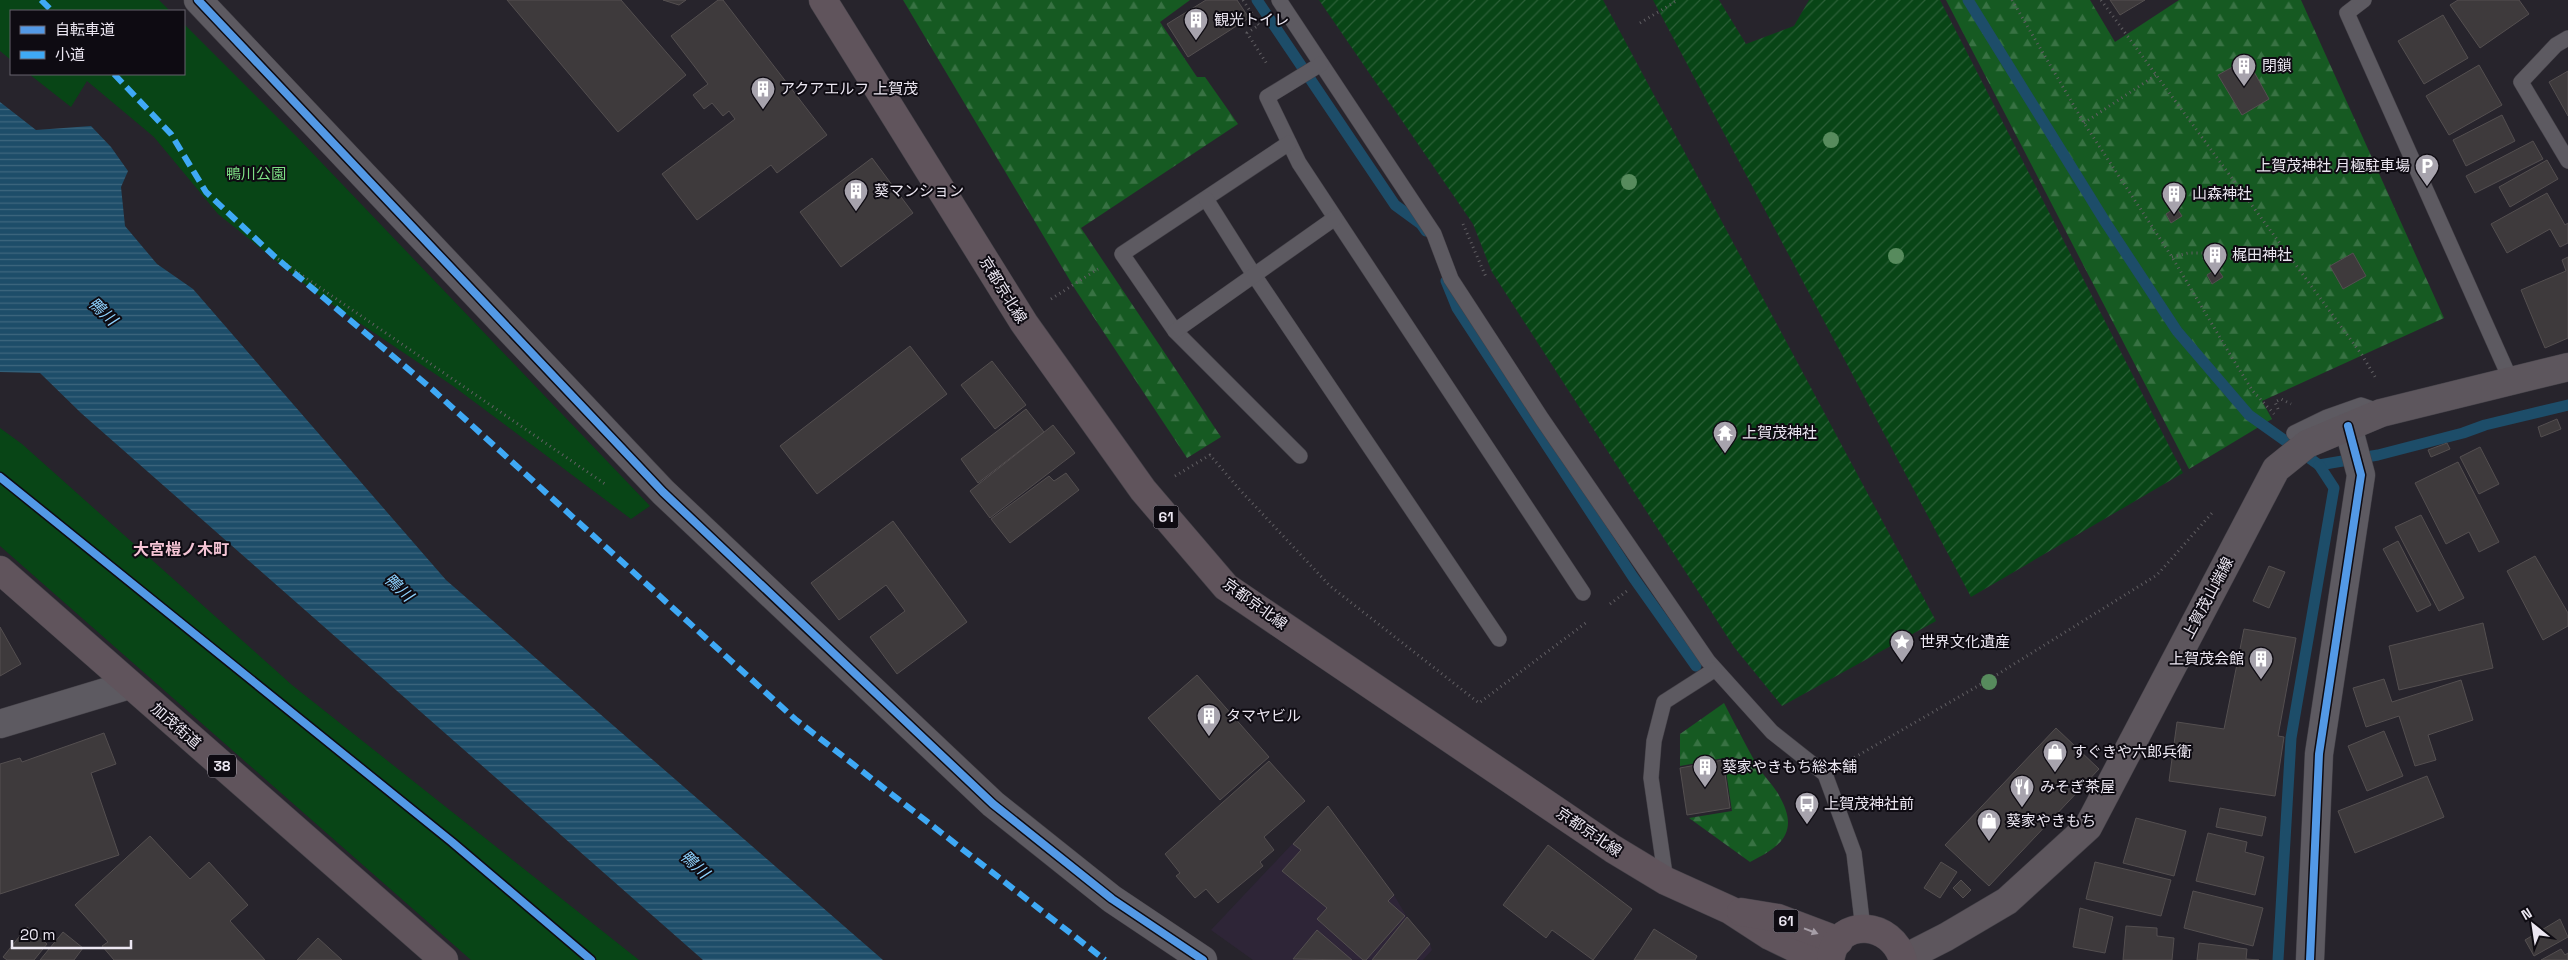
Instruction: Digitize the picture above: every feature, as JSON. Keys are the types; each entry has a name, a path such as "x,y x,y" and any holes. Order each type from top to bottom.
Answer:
{"main road":[{"name":"京都京北線","path":"823,0 1024,323 1143,490 1226,587 1613,849 1666,881 1730,910 1770,936 1830,954 1849,933 1863,929"},
{"name":"上賀茂山端線","path":"1903,960 2007,901 2088,827 2276,469 2300,438 2351,434 2388,410 2512,383 2568,367"},
{"name":"加茂街道","path":"0,570 444,960"},
{"path":"1863,929 1883,932 1892,939 1903,960"}],"street":[{"path":"198,0 644,472 993,804 1112,899 1203,960"},
{"path":"2310,960 2319,754 2361,475 2351,434"},
{"path":"0,724 129,685"}],"lane":[{"path":"1279,0 1434,234 1456,287 1542,419 1714,670 1772,732 1826,774 1854,853 1863,929"},
{"path":"2364,0 2345,6 2512,383"},
{"path":"2568,38 2556,45 2521,82 2568,160"},
{"path":"1321,64 1267,97 1289,143 1299,163 1583,593"},
{"path":"1289,143 1122,254 1175,331 1300,456"},
{"path":"1206,199 1254,275 1499,639"},
{"path":"1175,331 1335,218"},
{"path":"2300,438 2321,419 2361,405 2388,410"},
{"path":"1666,881 1651,778 1654,741 1664,702 1714,670"}],"path":[{"path":"1243,0 1260,25 1247,33 1271,71"},
{"path":"1640,23 1678,0"},
{"path":"2012,0 2084,123 2172,257 2252,390 2272,415 2280,412 2275,402 2281,399 2321,419"},
{"path":"2101,0 2362,355 2388,410"},
{"path":"2084,123 2156,75"},
{"path":"1461,220 1486,278"},
{"path":"2172,257 2188,253 2210,253 2232,259 2257,250 2289,257"},
{"path":"1024,323 1044,304 1122,254"},
{"path":"274,256 614,490 644,472"},
{"path":"1143,490 1170,480 1210,455 1240,490 1330,586 1478,704 1594,616"},
{"path":"1826,774 1990,680 2156,575 2217,507"},
{"path":"1602,610 1649,575"}],"shaded area":[{"path":"1328,806 1394,895 1407,917 1430,944 1432,950 1423,960 1253,960 1211,930"}],"green space":[{"path":"0,0 159,0 169,10 10,10 10,59 0,51"},
{"path":"903,0 1190,0 1160,22 1197,77 1205,77 1238,124 1081,228 1221,437 1187,458 1075,289"},
{"path":"1319,0 1603,0 1936,621 1782,706 1734,647 1492,272 1473,224"},
{"path":"1653,0 1719,0 1746,44 1794,26 1809,0 1940,0 2183,473 1971,597"},
{"path":"1946,0 2090,0 2115,42 2179,0 2301,0 2444,318 2262,401 2272,419 2189,469"},
{"name":"鴨川公園","path":"185,25 298,138 650,506 631,519 453,386 321,297 218,214 154,137 87,81 71,107 30,75 185,75"},
{"path":"0,428 22,444 292,685 639,960 471,960 0,546"},
{"path":"1724,703 1758,767 1777,792 1787,816 1788,826 1780,842 1762,856 1750,862 1689,818 1732,811 1724,758 1680,766 1680,734"}],"water":[{"name":"鴨川","path":"0,102 36,130 91,126 111,147 128,171 121,187 125,226 157,264 193,289 446,580 883,960 703,960 81,413 40,373 0,372"}],"building":[{"path":"507,0 621,0 686,75 618,132"},
{"path":"663,0 686,0 679,5"},
{"name":"アクアエルフ 上賀茂","path":"718,0 723,0 827,135 777,173 771,165 697,220 662,174 735,119 729,111 723,116 712,103 704,109 693,95 708,84 671,36"},
{"name":"観光トイレ","path":"1206,0 1237,0 1249,18 1188,57 1167,24"},
{"path":"2110,0 2145,0 2120,15"},
{"path":"2458,0 2519,0 2529,14 2480,48 2450,5"},
{"path":"2443,15 2468,58 2424,84 2398,41"},
{"name":"閉鎖","path":"2247,59 2269,99 2242,115 2218,75"},
{"path":"2479,65 2502,105 2449,135 2426,96"},
{"path":"2568,71 2568,116 2549,82"},
{"path":"2502,115 2515,141 2466,166 2453,140"},
{"path":"2533,141 2543,159 2475,193 2466,176"},
{"name":"葵マンション","path":"872,158 913,213 841,267 800,212"},
{"path":"2547,160 2558,179 2510,207 2499,187"},
{"path":"2547,193 2565,225 2568,223 2568,243 2560,247 2550,229 2507,253 2491,224"},
{"name":"山森神社","path":"2176,207 2182,216 2171,223 2166,214"},
{"path":"2353,253 2366,276 2343,289 2330,266"},
{"path":"2568,257 2568,338 2545,348 2521,290 2566,271 2562,260"},
{"name":"梶田神社","path":"2217,268 2223,277 2212,284 2207,275"},
{"path":"910,346 947,394 817,494 780,446"},
{"path":"992,361 1026,405 995,429 961,385"},
{"path":"1026,409 1044,432 978,483 961,459"},
{"path":"2557,419 2561,429 2541,437 2538,427"},
{"path":"1053,425 1075,453 990,518 970,491"},
{"path":"2447,443 2450,449 2431,457 2428,450"},
{"path":"2480,447 2499,484 2479,494 2460,457"},
{"path":"2458,462 2499,542 2479,552 2469,532 2446,544 2415,483"},
{"path":"1066,473 1079,490 1010,543 991,519 1049,476 1054,481"},
{"path":"2421,515 2464,598 2439,611 2395,527"},
{"path":"893,521 967,622 897,674 870,637 905,611 886,585 839,620 811,583"},
{"path":"2398,541 2431,605 2417,612 2383,549"},
{"path":"2535,556 2568,613 2568,626 2543,640 2507,571"},
{"path":"2269,566 2285,572 2269,608 2253,601"},
{"path":"2483,623 2493,668 2399,690 2389,646"},
{"path":"0,627 21,664 0,676"},
{"name":"上賀茂会館","path":"2244,629 2296,638 2278,736 2284,737 2275,796 2169,781 2177,722 2224,729"},
{"name":"タマヤビル","path":"1197,675 1269,757 1220,800 1148,718"},
{"path":"2384,679 2392,702 2461,680 2473,720 2428,735 2436,760 2415,766 2399,716 2366,727 2353,688"},
{"path":"2056,728 2099,769 1989,886 1945,845"},
{"path":"2384,731 2403,776 2367,791 2348,746"},
{"path":"104,733 116,764 91,773 119,855 0,894 0,764 20,758 22,762"},
{"name":"葵家やきもち総本舗","path":"1723,760 1730,808 1687,815 1680,768"},
{"path":"1269,761 1305,801 1264,837 1274,850 1260,862 1263,866 1218,903 1206,889 1195,898 1176,876 1180,873 1165,854"},
{"path":"2427,776 2444,817 2355,853 2338,811"},
{"path":"1328,806 1394,895 1388,901 1405,916 1366,960 1363,960 1317,919 1327,908 1282,871 1301,850 1293,844"},
{"path":"2220,808 2266,817 2262,836 2216,827"},
{"path":"2136,818 2186,831 2174,876 2123,863"},
{"path":"2208,833 2247,842 2245,852 2264,857 2255,895 2196,881"},
{"path":"150,836 190,879 209,862 248,905 230,921 265,960 114,960 102,946 108,942 75,905"},
{"path":"1548,845 1632,909 1593,960 1552,930 1546,938 1503,905"},
{"path":"1941,862 1957,872 1940,898 1924,888"},
{"path":"2095,862 2171,880 2161,916 2086,899"},
{"path":"1961,880 1971,890 1963,898 1953,888"},
{"path":"2193,891 2263,908 2253,946 2184,928"},
{"path":"2080,908 2113,917 2105,953 2073,947"},
{"path":"1407,917 1430,944 1416,960 1372,960"},
{"path":"2560,919 2568,937 2534,956 2525,940"},
{"path":"2126,926 2157,928 2157,936 2174,938 2172,960 2123,960"},
{"path":"27,927 47,944 34,960 7,960 3,957"},
{"path":"1654,929 1697,956 1695,960 1634,960"},
{"path":"1317,930 1352,960 1293,959"},
{"path":"63,932 83,948 74,960 40,960"},
{"path":"318,938 342,960 297,960"},
{"path":"2199,943 2247,949 2246,959 2259,960 2197,960"},
{"path":"2561,949 2565,955 2568,953 2568,960 2541,960"}],"waterway":[{"path":"1257,0 1395,205 1421,224 1426,231"},
{"path":"1968,0 2106,223 2177,331 2249,415 2319,465 2378,455 2463,433 2485,425 2568,405"},
{"path":"1446,281 1457,308 1633,577 1696,666"},
{"path":"2278,960 2291,738 2334,488 2319,465"}],"marked path":[{"path":"41,0 51,10"},
{"path":"115,75 171,134 206,192 274,256 433,390 795,719 1105,960"}],"cycle path":[{"path":"198,0 663,492 993,804 1112,899 1203,960"},
{"path":"2310,960 2319,754 2361,475 2348,426"},
{"path":"0,477 452,842 591,960"}],"place":[{"name":"観光トイレ","path":"1196,41"},
{"name":"閉鎖","path":"2244,87"},
{"name":"アクアエルフ 上賀茂","path":"763,110"},
{"name":"上賀茂神社 月極駐車場","path":"2427,187"},
{"name":"葵マンション","path":"856,212"},
{"name":"山森神社","path":"2174,215"},
{"name":"梶田神社","path":"2215,276"},
{"name":"上賀茂神社","path":"1725,454"},
{"name":"世界文化遺産","path":"1902,663"},
{"name":"上賀茂会館","path":"2261,680"},
{"name":"タマヤビル","path":"1209,737"},
{"name":"すぐきや六郎兵衛","path":"2055,773"},
{"name":"葵家やきもち総本舗","path":"1705,788"},
{"name":"みそぎ茶屋","path":"2022,808"},
{"name":"上賀茂神社前","path":"1807,825"},
{"name":"葵家やきもち","path":"1989,842"}],"district":[{"name":"大宮榿ノ木町","path":"181,549"}]}
